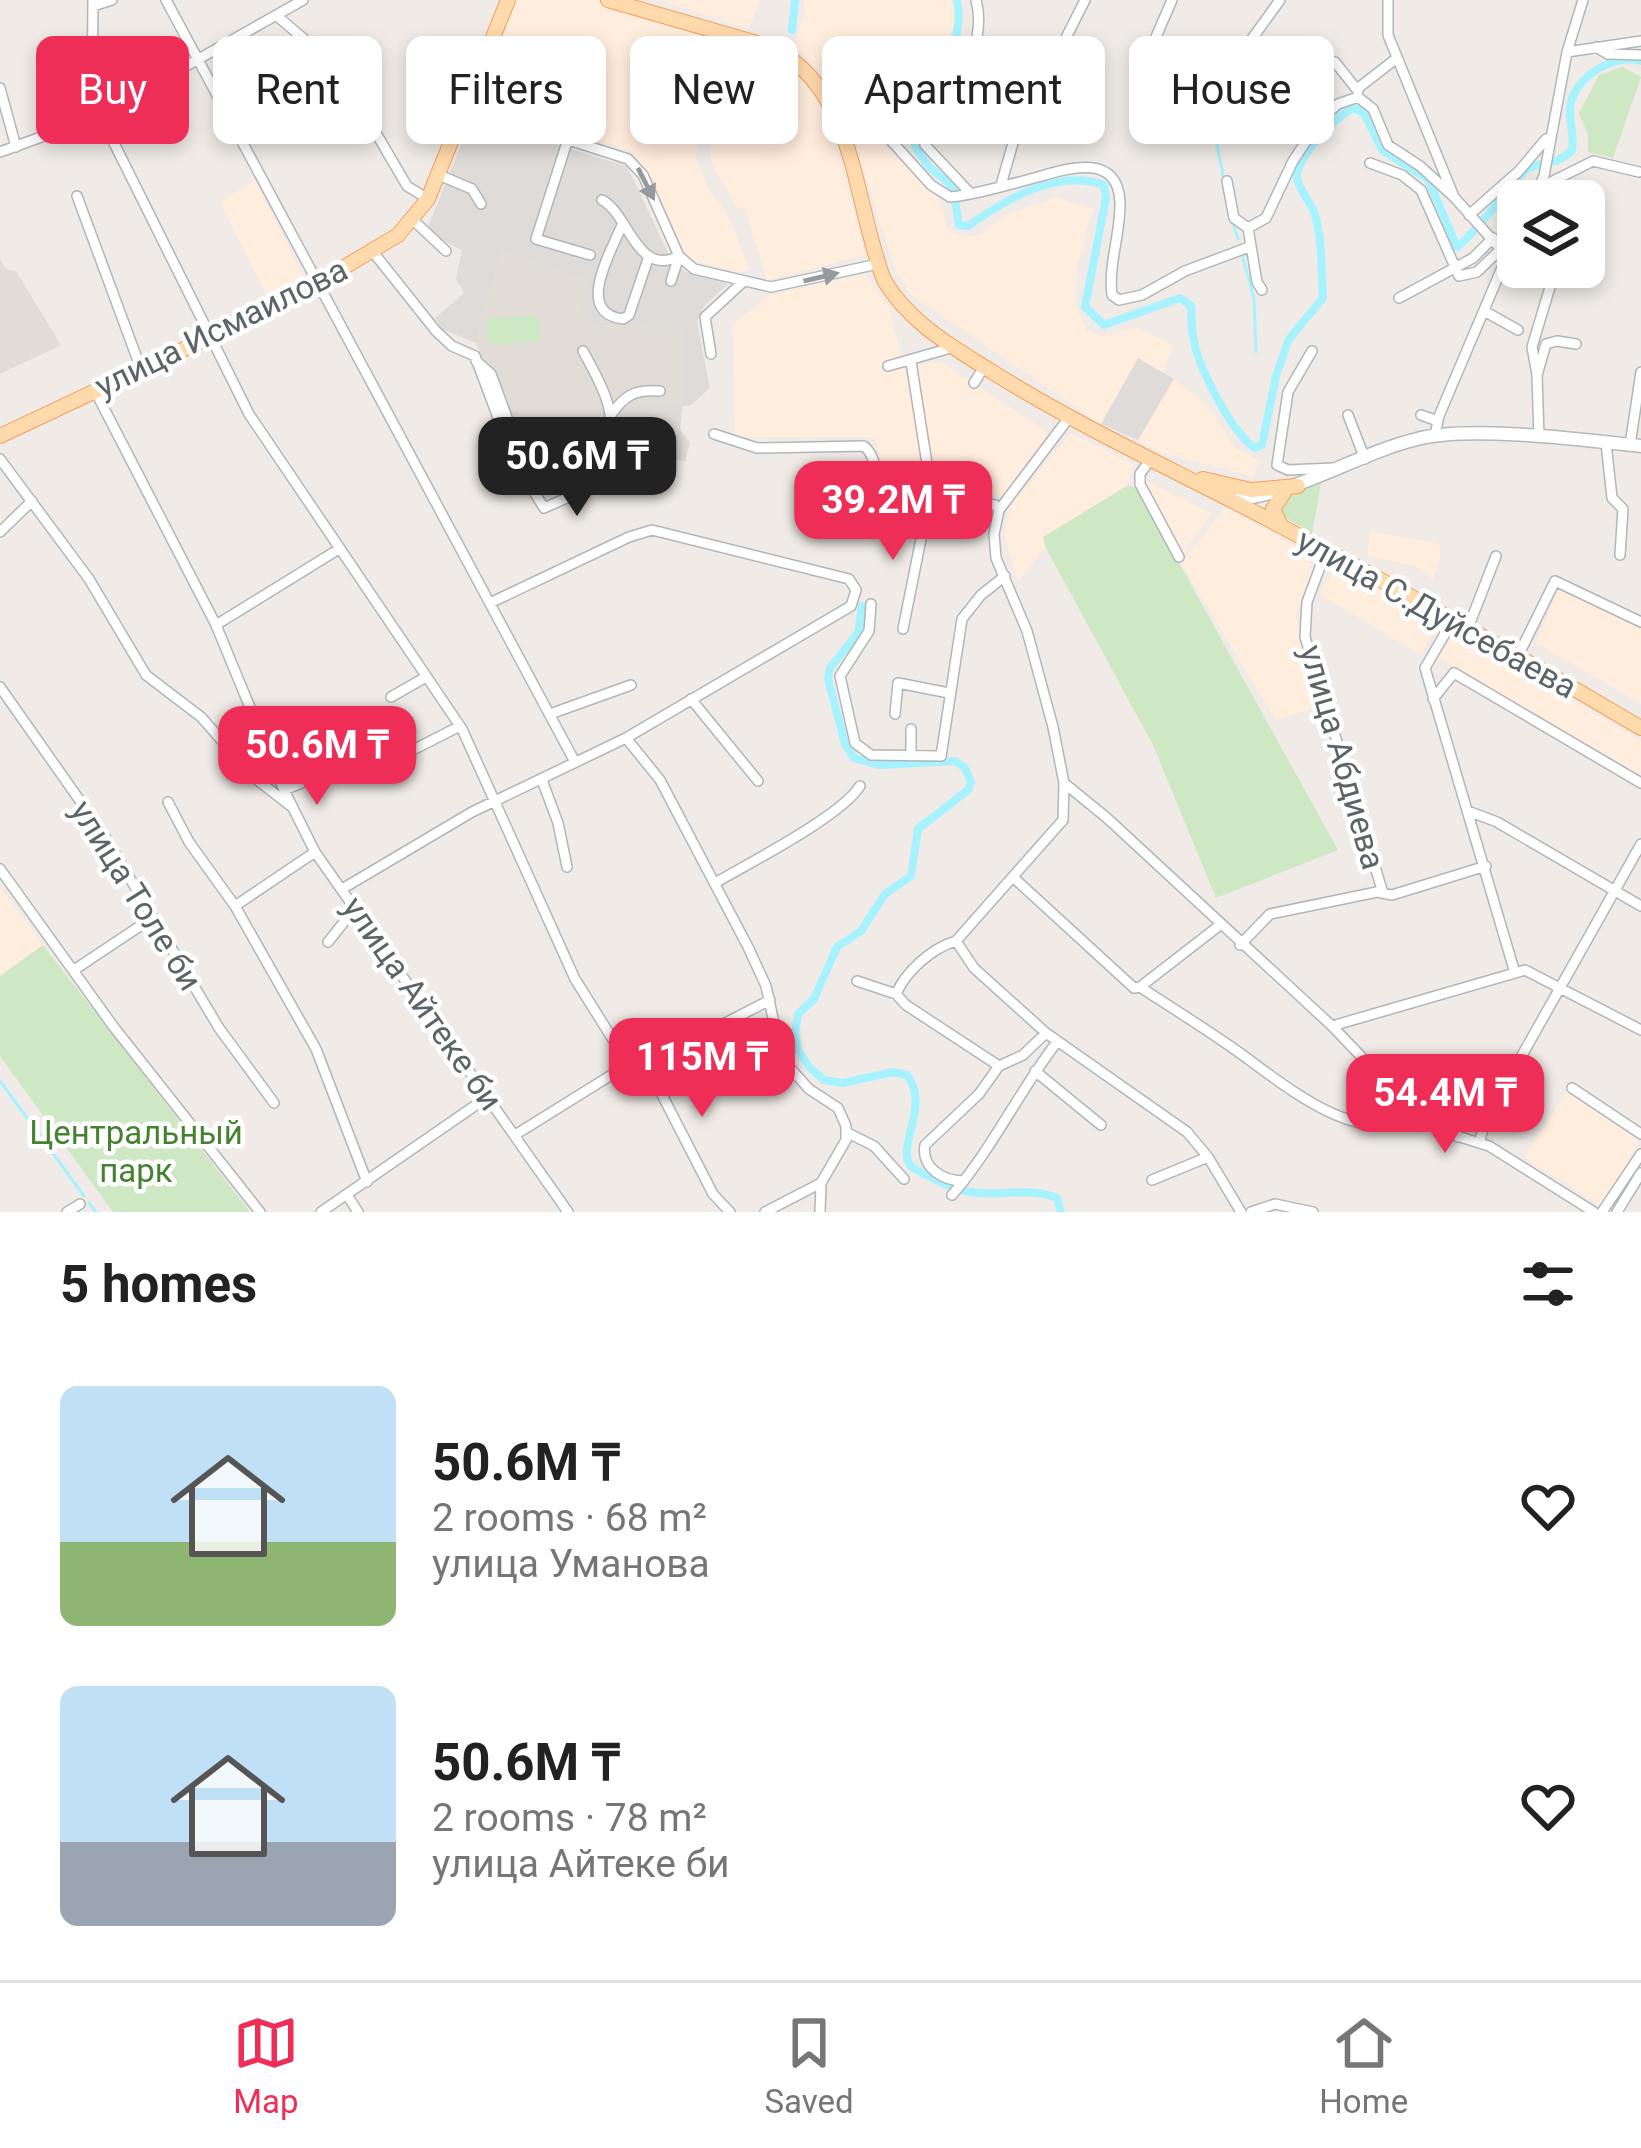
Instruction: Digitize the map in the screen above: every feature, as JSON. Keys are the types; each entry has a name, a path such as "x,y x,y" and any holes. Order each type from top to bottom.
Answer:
{"main road":[{"name":"улица Исмаилова","path":"494,36 508,0"},
{"path":"608,0 784,52 822,92"},
{"name":"улица Исмаилова","path":"0,436 210,338 241,316 316,284 373,252 413,220 428,199 451,144"},
{"path":"856,144 884,291 926,328 1068,419 1187,478 1251,490 1292,488"},
{"name":"улица С.Дуйсебаева","path":"1187,478 1468,628 1641,728"},
{"path":"1281,526 1274,509 1292,488"}],"street":[{"path":"92,36 93,3 112,0"},
{"path":"166,0 575,762"},
{"path":"189,65 302,0"},
{"path":"960,196 925,145 964,71 979,25 976,0"},
{"path":"1001,185 1013,142 1085,0"},
{"path":"1156,36 1172,0"},
{"path":"1254,36 1280,0"},
{"path":"1388,0 1388,34 1454,197"},
{"path":"1583,0 1549,134 1549,179 1602,159 1639,172"},
{"path":"277,16 330,58 407,186 428,199"},
{"path":"1567,52 1641,41"},
{"path":"1596,47 1608,55 1641,55"},
{"path":"1227,181 1234,218 1241,226 1248,228 1268,216 1293,161 1320,120 1397,58"},
{"path":"1335,62 1372,110 1388,145 1420,166 1497,244"},
{"path":"0,88 16,147"},
{"path":"1471,217 1549,134"},
{"path":"0,152 36,140"},
{"path":"114,144 249,414 460,726 575,979 629,1064 657,1085 713,1195 730,1212"},
{"path":"566,144 536,239 590,256"},
{"path":"585,144 636,165 694,269 764,285 786,285 878,264"},
{"path":"894,144 931,185 960,196 1074,165 1111,176 1120,203 1111,289 1119,301 1249,247"},
{"path":"1370,163 1416,184 1460,275 1471,275 1497,256"},
{"path":"439,175 472,189 481,204"},
{"path":"77,196 141,369"},
{"path":"602,200 616,210 650,256 664,262 679,248"},
{"path":"413,220 446,251"},
{"path":"622,224 598,288 599,307 610,317 629,315 650,256"},
{"path":"1248,228 1262,290"},
{"path":"275,236 288,229"},
{"path":"1399,298 1456,266 1493,238"},
{"path":"670,281 679,248"},
{"path":"373,252 436,331 452,346 470,352 513,458 544,508 596,485"},
{"path":"1437,428 1497,271"},
{"path":"711,354 706,317 744,281"},
{"path":"1539,438 1532,356 1550,288"},
{"path":"1484,311 1518,330"},
{"path":"1535,337 1546,344 1576,344"},
{"path":"1537,375 1546,344"},
{"path":"888,366 954,346"},
{"path":"476,361 491,374 526,465 607,440 612,432 611,415 584,351"},
{"path":"1312,351 1288,392 1277,465 1288,470 1337,471"},
{"path":"903,629 931,489 911,362"},
{"path":"974,383 985,367"},
{"path":"1231,500 1292,488 1437,428 1635,446 1641,372"},
{"name":"улица Айтеке би","path":"94,389 216,625 284,790 315,852 568,1212"},
{"path":"611,415 630,394 641,389 660,391"},
{"path":"1348,415 1365,459"},
{"path":"1421,415 1437,428"},
{"path":"896,994 925,959 940,946 956,941 1063,820 1064,783 1037,664 994,546 999,510 1068,419"},
{"path":"714,434 758,448 864,446 875,458 880,494 890,499 963,500 995,505 999,510"},
{"path":"1606,443 1612,498 1623,513 1620,555"},
{"path":"0,459 88,579 146,675 201,717 256,779 292,807"},
{"path":"1150,460 1140,474 1140,484 1179,557"},
{"path":"0,532 32,502"},
{"path":"342,889 496,800 626,738 853,605 856,590 848,579 652,530 629,536 490,603"},
{"path":"216,625 338,549"},
{"name":"улица Абдиева","path":"1327,551 1307,602 1305,637 1383,893"},
{"path":"1468,628 1496,556"},
{"path":"871,604 869,631 840,676 855,743 862,751 940,756 962,619 1005,576"},
{"path":"1518,656 1556,581 1641,622"},
{"path":"1453,620 1425,668 1515,973"},
{"name":"улица С.Дуйсебаева","path":"1433,699 1454,673 1641,783"},
{"path":"391,697 426,677"},
{"path":"895,714 898,683 949,694"},
{"path":"550,714 632,686"},
{"name":"улица Толе би","path":"0,687 104,835 219,1028 274,1103"},
{"path":"691,699 758,781"},
{"path":"407,753 460,726"},
{"path":"911,729 911,756"},
{"path":"626,738 660,780 715,884 770,1000 779,1046 790,1068 838,1108 848,1133 874,1146 904,1180"},
{"path":"284,790 324,774"},
{"path":"542,780 567,867"},
{"path":"1064,783 1119,828 1332,1026 1419,1117 1458,1137 1480,1140 1578,1207 1598,1212 1641,1154"},
{"path":"715,884 830,813 860,786"},
{"path":"168,802 189,842 235,906 327,1071 367,1182"},
{"path":"1468,811 1497,822 1641,906"},
{"path":"1480,1140 1485,1121 1641,844"},
{"path":"235,906 315,852"},
{"name":"улица Абдиева","path":"1240,945 1270,914 1312,903 1392,895 1486,866"},
{"path":"0,869 113,1026 260,1212"},
{"path":"1014,878 1134,988 1220,925"},
{"path":"328,942 356,907"},
{"path":"74,970 152,918"},
{"path":"956,941 974,968 1046,1034 1178,1124 1208,1157 1241,1212"},
{"path":"1332,1026 1531,971 1641,1030"},
{"path":"857,981 896,994 999,1066"},
{"path":"1140,987 1319,1107 1386,1127 1419,1117"},
{"path":"643,1075 704,1034 770,1000"},
{"path":"103,1033 113,1026"},
{"path":"1046,1034 1023,1055 999,1066 988,1084 925,1145 923,1153 931,1168 958,1187 979,1164 1058,1042"},
{"path":"515,1135 629,1064"},
{"path":"1035,1071 1102,1125"},
{"path":"1572,1088 1641,1134"},
{"path":"321,1212 489,1096"},
{"path":"1447,1103 1458,1137"},
{"path":"820,1212 821,1184 848,1133"},
{"path":"1152,1180 1208,1157"},
{"path":"1617,1212 1641,1173"},
{"path":"766,1212 821,1184"},
{"path":"347,1196 358,1212"},
{"path":"68,1212 80,1204"},
{"path":"1251,1212 1275,1204 1313,1212"}],"shaded area":[{"path":"516,0 594,0 715,36 630,36 630,144 697,144 696,156 707,187 728,214 750,271 736,272 689,259 670,231 642,165 631,151 606,143 606,36 503,36"},
{"path":"659,0 760,0 749,29"},
{"path":"803,0 951,0 958,20 950,36 822,36 822,75 798,50"},
{"path":"798,71 822,101 822,144 834,144 866,255 767,280 745,208 736,207 711,162 711,144 798,144"},
{"path":"461,144 554,144 627,166 673,263 686,272 728,284 704,306 697,322 710,388 691,405 683,406 680,429 690,443 685,461 618,455 619,405 683,328 596,325 579,312 588,281 502,252 476,343 442,329 435,318 464,293 456,279 462,250 426,232"},
{"path":"880,144 889,149 939,199 947,228 963,237 980,235 1004,215 1056,198 1093,208 1076,271 1075,300 1086,330 1102,336 1138,327 1174,346 1162,373 1138,359 1101,424 910,294 895,270 856,145"},
{"path":"255,180 306,282 269,301 220,202"},
{"path":"502,252 589,281 579,311 596,325 683,327 683,405 620,405 620,432 611,431 522,463 476,343"},
{"path":"0,259 6,269 16,271 61,345 0,374"},
{"path":"865,274 890,309 904,367 940,361 1048,432 1002,496 883,486 875,437 735,437 733,323 771,295"},
{"path":"1138,358 1174,379 1138,440 1101,424"},
{"path":"1174,379 1207,405 1235,448 1259,460 1254,477 1159,452 1138,440"},
{"path":"1071,433 1134,465 1127,486 1043,537 1045,548 1018,581 1006,543 1006,522 1015,500"},
{"path":"1141,478 1212,513 1183,554 1169,529"},
{"path":"1225,508 1312,555 1296,616 1314,708 1276,720 1181,563"},
{"path":"1370,531 1438,543 1441,555 1433,580 1416,566 1367,556"},
{"path":"1337,565 1439,622 1421,655 1319,594"},
{"path":"1559,587 1641,627 1641,704 1536,643"},
{"path":"1452,630 1641,741 1641,775 1438,657"},
{"path":"0,887 43,945 0,976"},
{"path":"1568,1090 1641,1138 1602,1207 1524,1157"}],"green space":[{"path":"1623,67 1641,77 1613,158 1588,152 1588,135 1579,113 1599,75"},
{"path":"539,316 540,342 488,344 487,318"},
{"path":"1321,484 1312,534 1277,512 1285,496"},
{"path":"1127,486 1137,487 1338,850 1216,898 1153,745 1043,537"},
{"name":"Центральный парк","path":"43,945 250,1212 113,1212 0,1056 0,976"}],"waterway":[{"path":"792,30 795,0"},
{"path":"957,0 955,40 924,109 915,147 929,167 953,187 959,225 968,226 1015,197 1050,184 1086,181 1104,185 1106,198 1085,307 1104,325 1180,298 1191,306 1194,341 1204,371 1228,416 1255,448 1262,445 1289,339 1323,298 1317,222 1297,178 1302,160 1328,127 1355,108 1365,115 1382,150 1428,179 1457,247 1526,170 1572,150 1570,108 1581,83 1609,63 1641,61"},
{"path":"1217,144 1224,179"},
{"path":"1233,224 1238,239"},
{"path":"1242,254 1254,298 1256,352"},
{"path":"862,606 858,633 830,668 828,679 845,744 854,758 879,765 955,761 965,768 971,782 968,790 918,829 911,876 885,894 861,931 837,947 814,999 798,1014 798,1050 824,1080 843,1083 893,1072 907,1075 916,1100 907,1158 916,1170 970,1192 1029,1192 1057,1198 1061,1212"},
{"path":"0,1081 84,1196"},
{"path":"89,1203 96,1212"}]}
